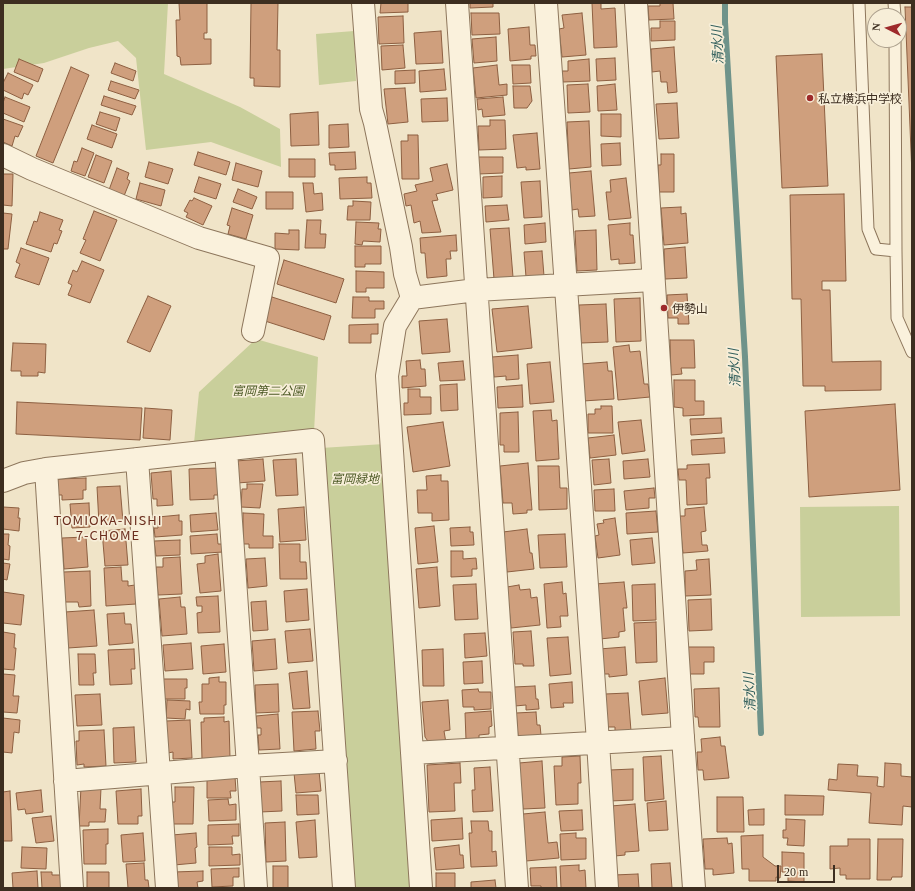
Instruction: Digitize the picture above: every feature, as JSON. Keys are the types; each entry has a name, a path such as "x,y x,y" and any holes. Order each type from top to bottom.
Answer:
{"street":[{"path":"363,3 371,109 401,247 405,274 412,298 395,326 387,376 421,888"},
{"path":"457,3 517,888"},
{"path":"546,3 567,285 607,888"},
{"path":"636,3 694,888"},
{"path":"3,155 32,169 199,238 268,258 253,331"},
{"path":"412,298 476,290 654,280"},
{"path":"3,477 46,469 313,440 344,888"},
{"path":"226,450 256,888"},
{"path":"137,459 167,888"},
{"path":"46,469 72,888"},
{"path":"412,753 683,738"},
{"path":"65,781 248,766 336,761"}],"lane":[{"path":"859,3 868,229 876,249 896,251"},
{"path":"895,48 897,318 912,352"}],"green space":[{"path":"3,3 168,3 164,74 240,107 280,129 281,167 211,142 146,150 136,58 118,41 89,48 44,63 3,69"},
{"path":"354,31 356,81 319,85 316,34"},
{"name":"富岡第二公園","path":"256,339 318,357 314,432 194,443 199,392"},
{"name":"富岡緑地","path":"384,444 415,888 353,888 321,448"},
{"path":"899,506 900,616 801,617 800,507"}],"building":[{"path":"179,3 207,3 207,33 204,33 204,39 211,39 211,64 181,65 180,57 177,56 176,20 180,20"},
{"path":"251,3 278,3 277,50 280,50 280,87 254,86 254,78 250,78"},
{"path":"381,3 408,3 408,12 380,13"},
{"path":"470,3 493,3 493,7 470,8"},
{"path":"592,3 601,3 601,9 615,8 617,47 594,48"},
{"path":"660,3 673,3 674,19 649,20 648,6 660,6"},
{"path":"912,7 912,175 907,48 907,8 905,8"},
{"path":"471,13 499,13 500,34 472,35"},
{"path":"582,13 586,55 562,57 559,29 564,28 562,15"},
{"path":"403,16 404,43 379,44 378,17"},
{"path":"660,21 675,21 675,40 651,41 651,28 660,28"},
{"path":"529,27 530,45 535,45 536,56 531,56 531,59 510,61 508,29"},
{"path":"441,31 443,63 416,64 414,33"},
{"path":"496,37 497,61 474,63 472,39"},
{"path":"403,45 405,68 382,70 381,46"},
{"path":"674,47 677,92 668,93 667,82 661,82 660,71 652,72 651,49"},
{"path":"822,54 828,186 782,188 776,56"},
{"path":"615,58 616,80 597,81 596,59"},
{"path":"19,59 43,69 38,82 14,72"},
{"path":"589,59 590,81 563,82 562,71 568,71 568,61"},
{"path":"115,63 136,71 133,81 111,73"},
{"path":"497,65 499,85 507,84 507,95 476,98 473,68"},
{"path":"512,65 530,65 531,83 513,84"},
{"path":"71,67 89,75 53,163 36,156"},
{"path":"444,69 446,90 420,92 419,71"},
{"path":"415,70 415,83 395,84 395,71"},
{"path":"8,73 33,85 28,95 24,93 22,99 3,90 3,83"},
{"path":"111,81 139,90 135,99 108,90"},
{"path":"588,84 590,112 568,113 567,85"},
{"path":"615,84 617,110 598,111 597,86"},
{"path":"513,86 530,86 532,101 527,108 514,108"},
{"path":"405,88 408,122 388,124 384,89"},
{"path":"104,96 136,106 132,115 101,105"},
{"path":"5,97 30,107 24,122 3,113 3,103"},
{"path":"503,97 505,115 483,117 482,109 478,110 477,99"},
{"path":"447,98 448,121 422,122 421,99"},
{"path":"677,103 679,138 659,139 656,104"},
{"path":"100,112 120,118 116,131 96,124"},
{"path":"318,112 319,145 291,146 290,114"},
{"path":"601,114 621,114 621,137 601,136"},
{"path":"3,119 23,126 18,137 15,136 12,146 3,142"},
{"path":"490,120 505,120 506,149 479,150 478,126 490,126"},
{"path":"589,121 591,167 569,169 567,122"},
{"path":"348,124 349,147 329,148 329,125"},
{"path":"92,125 117,134 112,148 87,139"},
{"path":"537,133 540,169 526,170 526,167 517,168 513,135"},
{"path":"408,135 418,135 419,179 402,179 401,141 408,141"},
{"path":"620,143 621,165 602,166 601,144"},
{"path":"82,148 94,153 85,176 71,171 74,161 77,162"},
{"path":"198,152 230,162 226,175 194,165"},
{"path":"355,152 356,169 335,170 335,165 330,165 329,153"},
{"path":"661,154 674,154 674,192 659,192 658,165 661,165"},
{"path":"96,155 112,161 104,183 88,177"},
{"path":"478,157 503,157 503,173 478,174"},
{"path":"289,159 315,159 315,177 289,177"},
{"path":"149,162 173,169 168,184 145,177"},
{"path":"236,163 262,171 258,187 232,180"},
{"path":"447,164 453,190 436,194 438,200 432,201 441,232 422,233 420,221 414,223 411,205 406,206 404,194 417,191 415,185 433,181 430,168"},
{"path":"117,168 129,173 127,179 130,181 124,196 109,190"},
{"path":"591,171 595,216 579,217 578,209 572,210 569,173"},
{"path":"3,174 13,174 12,206 3,205"},
{"path":"502,176 502,197 483,198 483,177"},
{"path":"199,177 221,184 216,199 194,192"},
{"path":"367,177 367,183 371,183 372,198 340,199 339,178"},
{"path":"626,178 631,218 609,220 606,192 611,192 610,180"},
{"path":"540,181 542,217 524,218 521,182"},
{"path":"140,183 165,190 161,206 136,199"},
{"path":"303,183 313,183 314,194 322,193 323,210 306,212"},
{"path":"238,189 257,197 252,209 233,202"},
{"path":"266,192 293,192 293,209 266,209"},
{"path":"844,194 846,281 822,281 822,290 830,290 832,362 881,361 881,390 825,391 825,386 803,386 801,299 792,299 790,195"},
{"path":"194,198 212,206 203,225 186,217 188,213 184,211 190,200 192,201"},
{"path":"353,201 371,202 370,220 347,220 348,206 353,206"},
{"path":"507,205 509,220 486,222 485,206"},
{"path":"681,207 681,214 686,213 688,243 664,245 661,208"},
{"path":"232,208 253,215 246,239 228,234 230,226 227,225"},
{"path":"94,211 117,220 100,261 80,253 86,240 83,239"},
{"path":"40,212 63,220 59,230 62,231 57,244 54,243 51,252 26,244 34,221 37,222"},
{"path":"3,213 12,214 8,249 3,249"},
{"path":"307,220 321,220 320,234 326,234 325,248 305,248"},
{"path":"356,222 379,223 378,229 381,229 380,242 363,241 362,245 355,244"},
{"path":"545,223 546,242 525,244 524,225"},
{"path":"630,223 630,235 633,235 635,263 619,264 619,259 611,260 608,225"},
{"path":"509,228 513,277 494,279 490,229"},
{"path":"289,230 299,230 299,250 275,249 275,233 289,234"},
{"path":"596,230 597,270 577,271 575,231"},
{"path":"456,235 457,251 450,251 451,259 446,259 447,276 427,278 425,253 421,253 420,238"},
{"path":"355,246 381,246 381,264 365,264 365,267 355,267"},
{"path":"685,247 687,278 665,279 664,249"},
{"path":"21,248 49,258 39,285 15,277 20,264 16,262"},
{"path":"542,251 544,276 526,277 524,252"},
{"path":"284,260 344,279 336,303 277,284"},
{"path":"82,261 104,270 90,303 68,295 72,285 68,283 73,270 77,272"},
{"path":"356,271 384,272 384,288 366,288 366,292 356,292"},
{"path":"687,294 689,324 678,324 678,318 668,318 667,295"},
{"path":"148,296 171,306 150,352 127,342"},
{"path":"272,297 331,316 324,340 265,321"},
{"path":"353,297 369,297 369,301 384,301 384,309 375,309 375,318 352,318"},
{"path":"640,298 641,341 616,342 614,299"},
{"path":"606,304 608,342 581,343 579,305"},
{"path":"528,306 532,348 497,352 492,309"},
{"path":"447,319 450,352 422,354 419,321"},
{"path":"378,324 378,334 371,334 371,343 349,343 349,325"},
{"path":"670,340 694,340 695,368 681,368 682,374 671,375"},
{"path":"13,343 46,344 45,373 38,372 38,376 21,376 21,371 11,371"},
{"path":"629,345 630,352 640,351 644,384 648,384 650,397 618,400 613,347"},
{"path":"518,355 519,379 506,380 506,376 494,377 492,357"},
{"path":"420,360 421,369 425,369 426,386 402,388 402,376 407,376 406,361"},
{"path":"463,361 465,380 440,381 438,363"},
{"path":"550,362 554,402 530,404 527,364"},
{"path":"607,362 608,371 612,371 614,399 583,401 581,364"},
{"path":"674,380 695,380 695,401 704,401 704,415 683,416 683,408 674,407"},
{"path":"457,384 458,410 441,411 440,385"},
{"path":"522,385 523,407 498,408 497,387"},
{"path":"408,389 420,389 420,397 431,397 431,414 404,415 404,403 408,403"},
{"path":"17,402 142,408 140,440 16,434"},
{"path":"895,404 900,490 809,497 805,411"},
{"path":"601,406 612,406 613,433 588,433 588,414 595,414 595,409 601,409"},
{"path":"145,408 172,410 170,440 143,438"},
{"path":"551,410 552,421 557,420 559,459 536,461 533,411"},
{"path":"518,412 519,452 504,452 504,445 500,445 500,413"},
{"path":"721,418 722,433 691,435 690,419"},
{"path":"641,420 645,451 622,454 618,422"},
{"path":"443,422 450,466 413,472 407,427"},
{"path":"614,435 616,455 590,458 588,438"},
{"path":"724,438 725,453 692,455 691,440"},
{"path":"263,459 265,481 237,483 236,461"},
{"path":"296,459 298,495 276,496 273,460"},
{"path":"609,459 611,483 594,485 592,460"},
{"path":"648,459 650,477 624,479 623,461"},
{"path":"528,463 532,510 527,510 527,513 513,514 512,503 503,503 500,466"},
{"path":"709,464 710,478 706,478 707,504 687,505 686,480 679,480 678,469 687,469 687,465"},
{"path":"538,466 559,466 560,488 567,488 567,509 539,510"},
{"path":"217,468 218,495 214,495 214,499 190,500 189,469"},
{"path":"171,471 173,505 157,506 157,499 153,499 151,473"},
{"path":"441,475 441,481 448,481 449,520 432,521 432,513 418,513 417,490 427,490 426,476"},
{"path":"86,478 86,490 83,490 83,499 62,500 62,495 58,495 57,479"},
{"path":"247,484 263,484 260,508 241,507 242,489 247,489"},
{"path":"120,486 123,522 99,524 97,487"},
{"path":"654,488 655,498 649,498 649,508 626,510 624,491"},
{"path":"614,489 615,511 595,511 594,490"},
{"path":"89,503 90,527 72,528 70,504"},
{"path":"3,507 19,508 19,531 3,529"},
{"path":"304,507 306,540 280,542 278,509"},
{"path":"704,507 706,531 701,532 702,545 707,545 708,551 683,553 679,516 685,516 685,509"},
{"path":"656,511 658,532 627,534 626,513"},
{"path":"216,513 218,530 191,532 190,515"},
{"path":"243,513 264,514 263,536 273,536 273,548 249,548 249,544 243,544"},
{"path":"179,515 179,521 182,521 182,535 155,537 154,528 158,528 158,517"},
{"path":"615,518 620,555 598,558 595,536 599,535 597,524 604,523 603,520"},
{"path":"434,526 438,562 418,564 415,528"},
{"path":"470,527 470,532 473,532 474,545 451,546 450,528"},
{"path":"125,529 128,565 105,566 102,531"},
{"path":"527,529 534,569 507,572 503,532"},
{"path":"3,534 9,534 9,560 3,559"},
{"path":"217,534 218,544 222,544 223,552 191,554 190,536"},
{"path":"565,534 567,567 540,568 538,535"},
{"path":"86,537 88,567 64,569 62,538"},
{"path":"652,538 655,563 632,565 630,540"},
{"path":"180,540 180,555 156,556 154,541"},
{"path":"279,544 300,544 300,562 306,562 307,579 280,579"},
{"path":"451,551 463,551 463,559 476,558 477,569 472,569 472,576 451,577"},
{"path":"218,554 221,591 200,593 197,564 205,563 205,556"},
{"path":"180,557 182,594 158,595 156,567 163,567 163,558"},
{"path":"265,558 267,586 248,588 246,559"},
{"path":"709,559 711,595 685,596 685,571 697,570 696,560"},
{"path":"3,563 10,564 7,580 3,579"},
{"path":"121,567 122,581 128,581 128,586 135,585 136,604 106,606 104,568"},
{"path":"437,567 440,606 419,608 416,569"},
{"path":"90,571 91,606 79,607 78,602 65,602 63,572"},
{"path":"562,582 563,594 566,593 568,616 560,616 561,627 547,628 544,584"},
{"path":"624,582 627,608 623,608 625,631 619,632 619,637 600,639 595,584"},
{"path":"476,584 478,619 455,620 453,585"},
{"path":"655,584 656,620 633,621 632,585"},
{"path":"519,585 520,590 530,589 531,598 537,597 540,625 511,628 507,587"},
{"path":"307,589 309,620 286,622 284,591"},
{"path":"3,592 24,595 21,625 3,623"},
{"path":"218,596 220,632 198,633 197,613 202,612 202,606 197,606 196,597"},
{"path":"180,597 181,607 185,607 187,634 162,636 159,599"},
{"path":"711,599 712,630 689,631 688,600"},
{"path":"266,601 268,630 253,631 251,602"},
{"path":"94,610 97,646 68,648 65,612"},
{"path":"124,613 125,624 131,624 133,643 109,645 107,614"},
{"path":"656,622 657,662 636,663 634,623"},
{"path":"310,629 313,661 288,663 285,631"},
{"path":"531,631 534,666 515,664 513,632"},
{"path":"3,632 15,634 14,648 16,648 14,670 3,669"},
{"path":"485,633 487,656 465,658 464,634"},
{"path":"568,637 571,674 550,676 547,638"},
{"path":"275,639 277,669 254,671 252,641"},
{"path":"191,643 193,669 165,671 163,645"},
{"path":"224,644 226,672 203,674 201,646"},
{"path":"625,647 627,675 609,677 609,674 604,674 599,649"},
{"path":"688,647 714,647 714,662 704,662 704,674 688,674"},
{"path":"134,649 135,669 131,669 132,684 110,685 108,650"},
{"path":"443,649 444,686 423,686 422,650"},
{"path":"78,654 95,654 96,673 93,673 94,685 79,685"},
{"path":"482,661 483,683 464,684 463,662"},
{"path":"307,671 310,708 293,709 289,673"},
{"path":"3,674 15,675 13,696 19,696 17,713 3,712"},
{"path":"219,677 219,682 226,682 226,705 224,705 224,714 200,714 199,702 202,702 202,684 209,684 209,678"},
{"path":"665,678 668,713 642,715 639,681"},
{"path":"163,679 187,679 185,699 163,699"},
{"path":"572,682 573,703 563,703 564,707 551,708 549,684"},
{"path":"278,684 279,712 256,713 255,685"},
{"path":"535,686 536,699 538,699 539,709 526,710 526,705 515,706 514,687"},
{"path":"719,688 720,727 699,727 698,717 695,717 694,689"},
{"path":"478,689 479,692 491,692 491,709 474,710 474,707 463,707 462,690"},
{"path":"628,693 631,731 615,732 615,727 607,727 605,694"},
{"path":"100,694 102,725 77,726 75,695"},
{"path":"167,700 190,701 190,710 186,709 185,719 166,718"},
{"path":"448,700 450,730 444,731 446,743 430,744 425,737 422,702"},
{"path":"318,711 320,731 315,731 316,749 294,751 292,712"},
{"path":"491,711 492,726 489,727 489,734 479,735 479,739 466,740 465,713"},
{"path":"536,712 537,725 540,725 541,735 518,737 516,713"},
{"path":"278,714 280,749 259,750 258,735 261,735 261,728 257,728 256,716"},
{"path":"224,717 224,722 229,721 230,758 202,759 201,722 204,722 204,718"},
{"path":"3,718 20,720 19,733 14,732 12,753 3,752"},
{"path":"190,720 192,758 173,759 173,752 168,753 166,721"},
{"path":"134,727 136,762 114,763 113,728"},
{"path":"104,730 106,766 84,767 84,764 77,765 76,741 79,741 79,731"},
{"path":"720,737 721,746 725,746 729,778 704,780 703,770 698,770 697,752 702,752 701,739"},
{"path":"580,756 581,783 578,783 578,804 556,805 554,766 562,766 562,757"},
{"path":"661,756 664,799 645,801 643,757"},
{"path":"542,761 545,808 523,809 519,763"},
{"path":"460,763 461,783 454,783 455,811 429,812 427,765"},
{"path":"885,763 901,764 901,776 912,777 912,807 903,806 902,825 869,823 871,793 828,790 829,779 837,780 838,764 858,765 857,776 878,777 877,786 884,787"},
{"path":"490,767 493,811 473,812 472,790 475,790 474,768"},
{"path":"633,769 633,800 610,801 610,770"},
{"path":"319,771 321,791 296,793 294,773"},
{"path":"235,777 236,791 230,791 231,798 207,798 207,778"},
{"path":"281,781 282,811 260,812 259,782"},
{"path":"81,787 101,788 100,809 106,809 105,822 89,822 89,826 79,826"},
{"path":"175,787 194,787 193,824 171,824 171,802 175,802"},
{"path":"141,789 142,816 138,816 138,824 118,824 116,791"},
{"path":"41,790 43,812 26,814 25,809 18,810 16,793"},
{"path":"10,791 12,841 3,841 3,792"},
{"path":"296,795 318,795 319,814 297,815"},
{"path":"785,795 824,796 823,815 785,815"},
{"path":"717,797 743,797 744,832 717,832"},
{"path":"228,799 229,805 236,804 236,820 209,821 208,800"},
{"path":"666,801 668,830 649,831 647,803"},
{"path":"635,804 639,851 625,852 625,855 615,856 611,806"},
{"path":"764,809 764,825 749,825 748,810"},
{"path":"582,810 583,830 561,831 559,811"},
{"path":"545,812 548,843 557,842 559,858 526,861 523,814"},
{"path":"51,816 54,841 36,843 32,818"},
{"path":"462,818 463,839 432,841 431,820"},
{"path":"786,819 805,820 804,846 787,845 788,838 783,838 783,830 786,830"},
{"path":"315,820 317,857 299,858 296,822"},
{"path":"471,821 488,821 489,831 492,831 492,852 496,851 497,866 471,867 469,833 472,833"},
{"path":"285,822 286,861 266,862 265,823"},
{"path":"239,824 239,836 232,836 233,844 208,845 208,825"},
{"path":"108,829 106,864 84,864 83,830"},
{"path":"143,833 145,861 123,862 121,835"},
{"path":"196,833 196,863 174,865 172,835"},
{"path":"576,833 576,838 586,838 586,859 561,860 560,834"},
{"path":"763,835 763,857 775,866 781,866 780,878 776,877 776,881 749,881 749,869 742,869 741,836"},
{"path":"727,838 728,844 732,843 734,873 713,875 713,869 705,869 703,839"},
{"path":"848,839 870,839 870,879 846,879 846,875 840,875 840,868 830,869 830,846 848,846"},
{"path":"878,839 903,839 902,877 892,877 891,880 877,880"},
{"path":"459,845 460,855 463,855 464,868 436,870 434,848"},
{"path":"22,847 47,848 46,869 21,868"},
{"path":"209,847 232,847 232,855 240,854 240,865 209,866"},
{"path":"782,852 804,853 804,882 788,881 788,872 782,872"},
{"path":"144,863 145,880 148,880 149,888 128,888 126,864"},
{"path":"670,863 672,888 652,888 651,864"},
{"path":"579,865 579,871 585,870 586,888 561,888 560,866"},
{"path":"273,866 288,866 288,888 273,888"},
{"path":"556,867 557,888 541,888 541,886 531,886 530,868"},
{"path":"239,868 239,877 233,877 233,886 212,887 211,869"},
{"path":"37,871 38,888 13,888 12,873"},
{"path":"203,871 203,881 197,882 198,888 175,888 174,872"},
{"path":"41,872 52,872 52,875 61,875 61,888 42,888"},
{"path":"87,872 109,872 109,888 87,888"},
{"path":"436,873 455,873 455,888 436,888"},
{"path":"638,874 639,888 615,888 614,875"},
{"path":"495,880 496,888 471,888 471,882"}],"waterway":[{"name":"清水川","path":"725,3 745,357 761,733"}],"place":[{"name":"私立横浜中学校","path":"810,98"},
{"name":"伊勢山","path":"664,308"}],"district":[{"name":"TOMIOKA-NISHI 7-CHOME","path":"108,528"}]}
